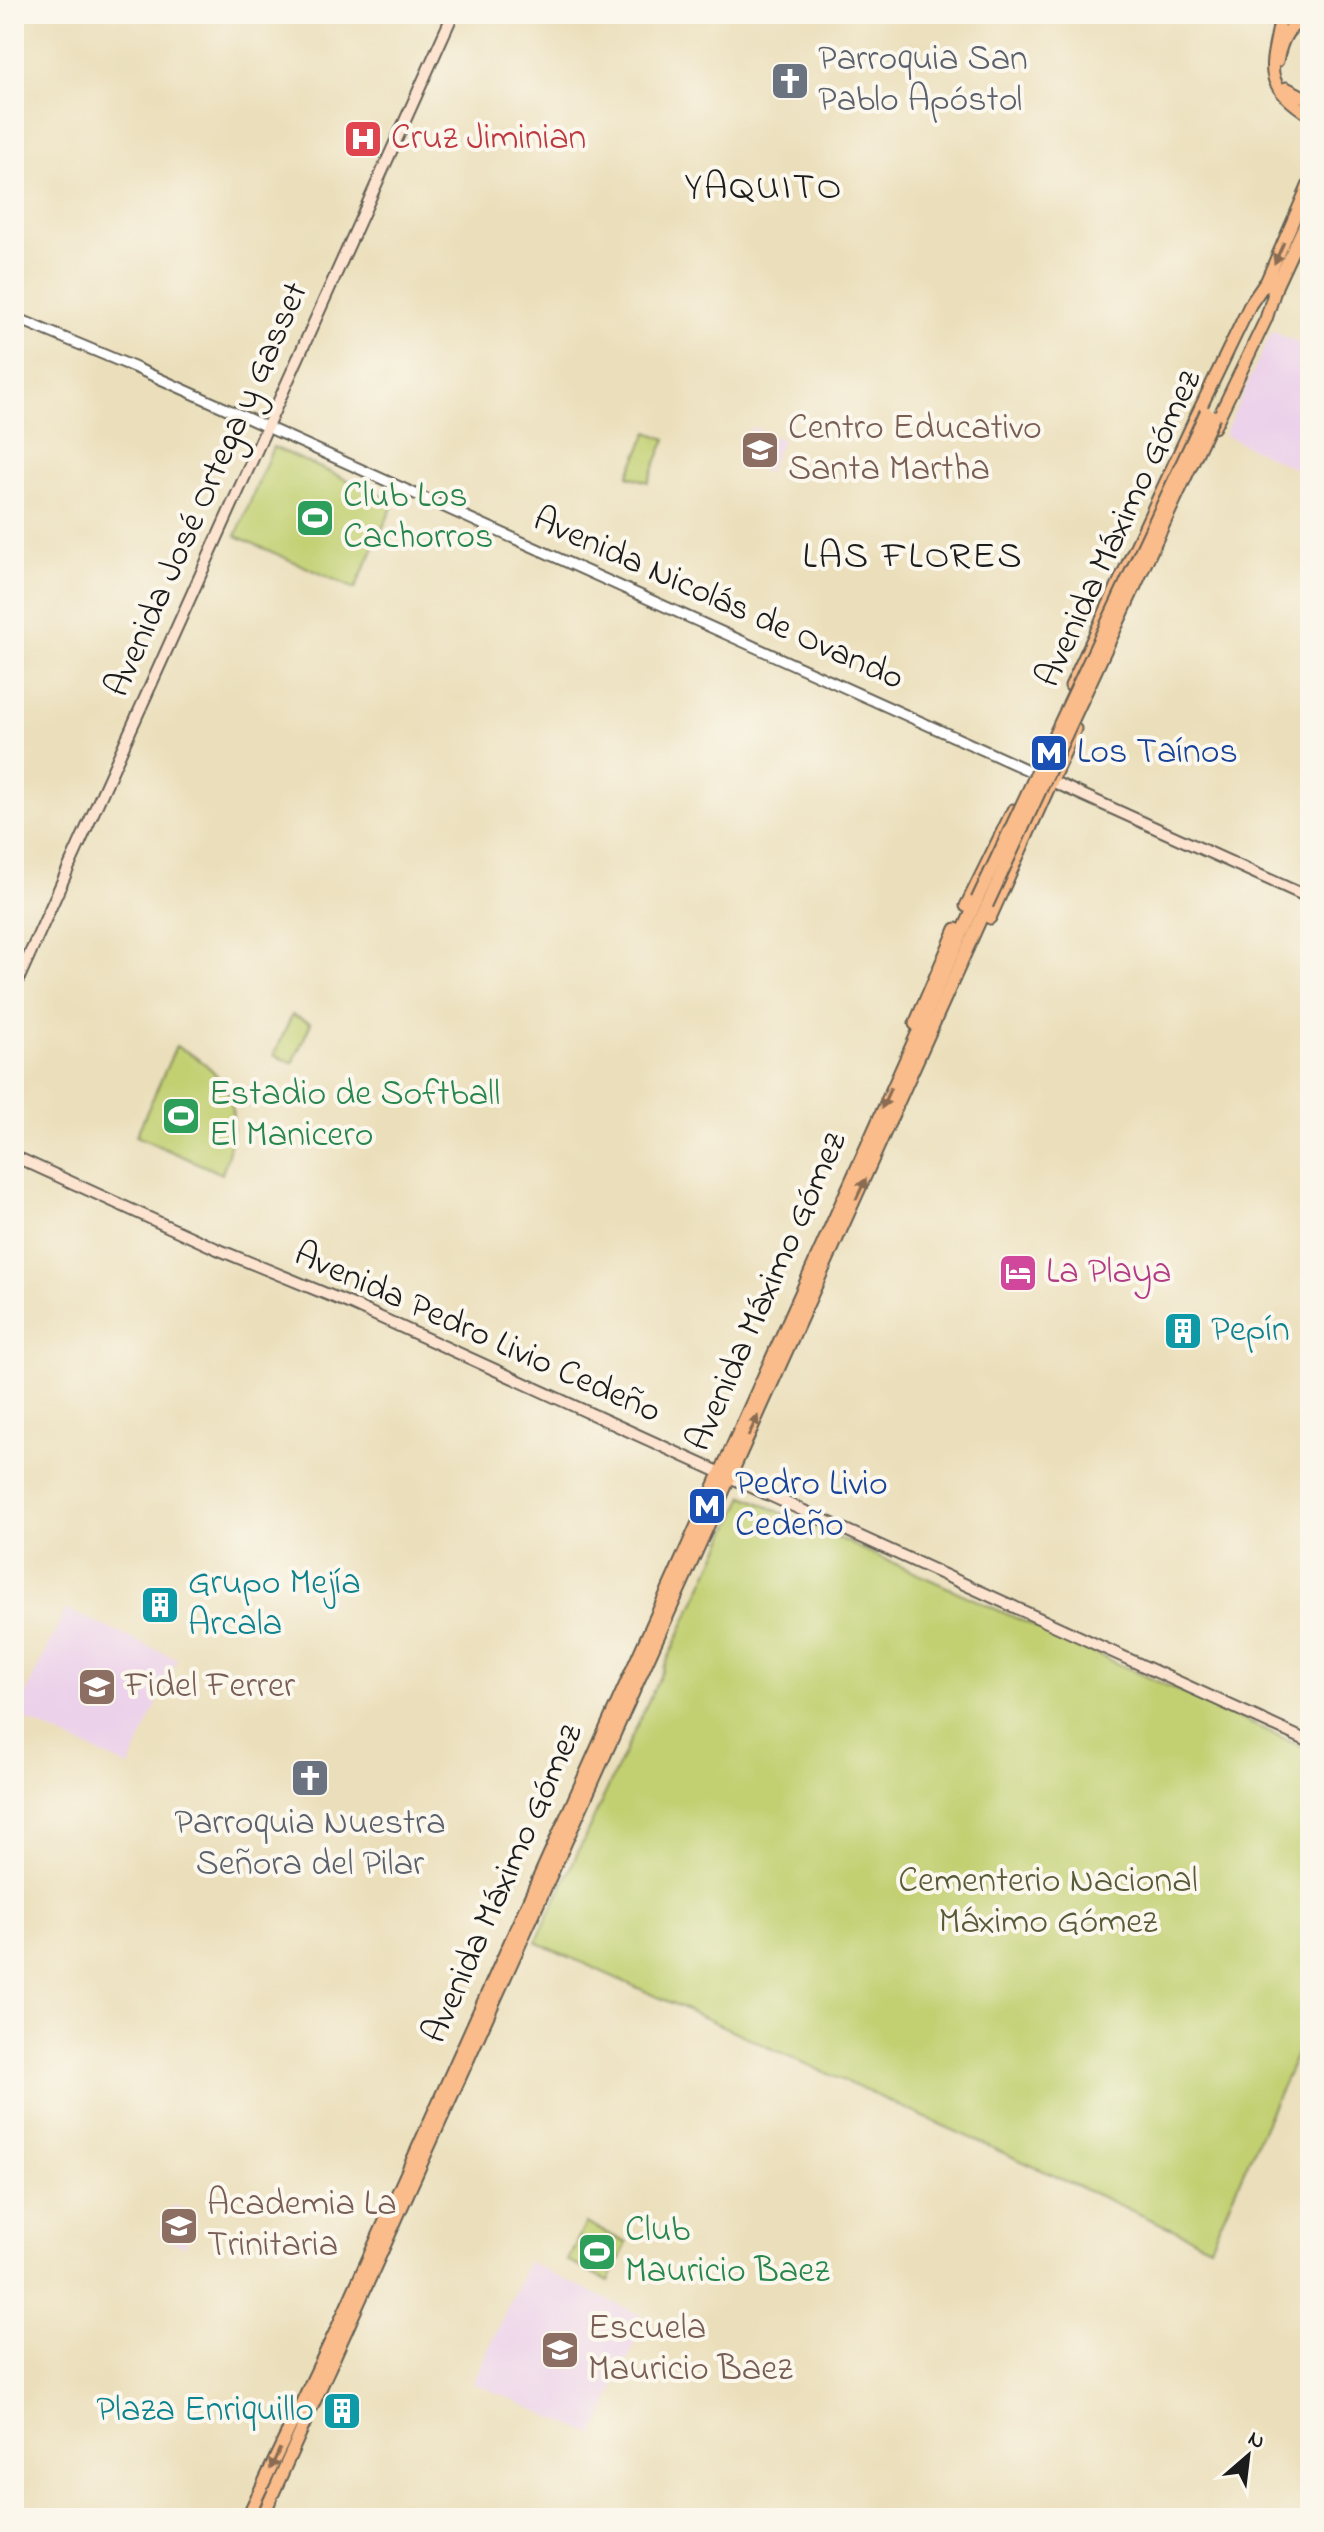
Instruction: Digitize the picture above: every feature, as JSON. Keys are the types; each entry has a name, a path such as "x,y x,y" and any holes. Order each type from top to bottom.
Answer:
{"main road":[{"name":"Avenida José Ortega y Gasset","path":"14,989 453,14"},
{"path":"1281,14 1271,56 1273,81 1297,107 1310,115"},
{"path":"1310,18 1292,27 1283,38 1277,60 1286,88 1310,100"},
{"name":"Avenida Máximo Gómez","path":"1271,285 1310,182"},
{"name":"Avenida Máximo Gómez","path":"262,2518 723,1477 897,1073 982,903 1271,285 1310,213"},
{"path":"897,1073 921,1006 1188,433 1247,310 1271,285"},
{"path":"910,1079 938,1034 1157,547 1266,319 1271,285"},
{"name":"Avenida Nicolás de Ovando","path":"1032,772 1310,898"},
{"name":"Avenida Máximo Gómez","path":"247,2518 338,2326 723,1477 910,1079 982,903"},
{"name":"Avenida Pedro Livio Cedeño","path":"14,1156 208,1244 353,1305 723,1477 1310,1742"}],"street":[{"name":"Avenida Nicolás de Ovando","path":"14,317 1032,772"}],"shaded area":[{"path":"1272,331 1310,349 1310,476 1224,435"},
{"name":"Centro Educativo Santa Martha","path":"752,427 782,440 767,473 737,460"},
{"name":"Fidel Ferrer","path":"65,1609 177,1659 129,1767 16,1715"},
{"name":"Academia La Trinitaria","path":"173,2205 198,2217 184,2247 159,2235"},
{"name":"Escuela Mauricio Baez","path":"528,2262 646,2318 594,2435 473,2383"}],"green space":[{"path":"648,432 666,439 648,482 628,476"},
{"name":"Club Los Cachorros","path":"273,447 395,501 355,589 236,536"},
{"path":"292,1015 311,1023 293,1063 274,1055"},
{"path":"176,1046 212,1070 230,1098 232,1133 222,1174 136,1136"},
{"name":"Cementerio Nacional Máximo Gómez","path":"744,1496 1310,1750 1310,2024 1210,2246 536,1942"},
{"name":"Club Mauricio Baez","path":"586,2223 627,2243 609,2281 567,2261"}],"place":[{"name":"Parroquia San Pablo Apóstol","path":"790,81"},
{"name":"Cruz Jiminian","path":"363,139"},
{"name":"Centro Educativo Santa Martha","path":"760,450"},
{"name":"Club Los Cachorros","path":"315,518"},
{"name":"Los Taínos","path":"1049,753"},
{"name":"Estadio de Softball El Manicero","path":"181,1116"},
{"name":"La Playa","path":"1018,1273"},
{"name":"Pepín","path":"1183,1331"},
{"name":"Pedro Livio Cedeño","path":"707,1506"},
{"name":"Grupo Mejía Arcala","path":"160,1605"},
{"name":"Fidel Ferrer","path":"97,1687"},
{"name":"Parroquia Nuestra Señora del Pilar","path":"310,1778"},
{"name":"Academia La Trinitaria","path":"179,2226"},
{"name":"Club Mauricio Baez","path":"597,2252"},
{"name":"Escuela Mauricio Baez","path":"560,2350"},
{"name":"Plaza Enriquillo","path":"342,2411"}],"district":[{"name":"YAQUITO","path":"764,189"},
{"name":"LAS FLORES","path":"913,558"}]}
